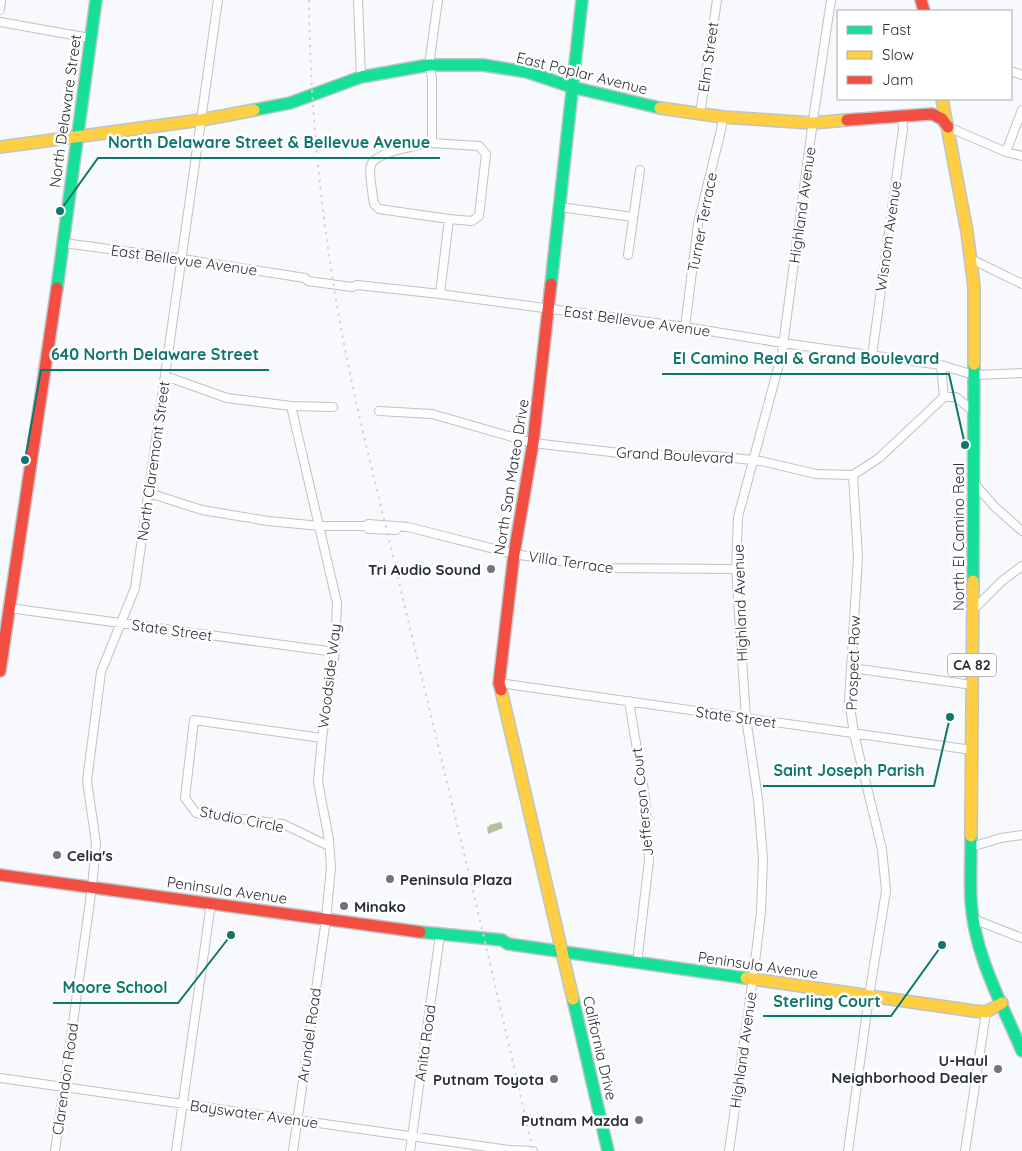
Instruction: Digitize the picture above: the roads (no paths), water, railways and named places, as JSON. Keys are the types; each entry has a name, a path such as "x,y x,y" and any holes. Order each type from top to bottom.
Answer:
{"main road":[{"name":"North Delaware Street","path":"0,671 64,242 76,137 96,0"},
{"name":"North San Mateo Drive","path":"562,952 500,683 514,554 532,442 549,308 582,0"},
{"name":"East Poplar Avenue","path":"0,147 201,120 290,103 361,77 429,66 483,65 527,72 572,87 666,110 722,117 812,123 932,114 942,118 948,127"},
{"name":"North El Camino Real","path":"942,100 972,259 974,286 971,847 973,919"},
{"name":"Peninsula Avenue","path":"0,875 445,936 456,942 498,947 508,944 986,1012"},
{"name":"CA 82","path":"973,919 981,952 1022,1051"},
{"name":"California Drive","path":"562,952 608,1151"},
{"path":"986,1012 1002,1004"}],"street":[{"path":"0,10 2,0"},
{"name":"North Claremont Street","path":"92,888 96,843 87,781 102,672 135,588 218,0"},
{"path":"358,0 361,77"},
{"path":"432,143 432,77 429,66 438,0"},
{"name":"Elm Street","path":"700,114 717,0"},
{"name":"Highland Avenue","path":"729,1151 761,912 763,860 758,799 746,718 736,569 738,517 782,353 812,123 831,0"},
{"path":"0,22 90,38"},
{"path":"1006,152 1022,110"},
{"name":"Wisnom Avenue","path":"872,356 903,129 902,116"},
{"name":"Turner Terrace","path":"685,327 698,224 721,130 722,117"},
{"path":"948,127 1006,152 1022,156"},
{"path":"432,143 479,146 486,154 479,216 472,221 379,209 374,204 370,166 375,159 407,148 432,143"},
{"path":"628,254 640,170"},
{"path":"560,207 634,217"},
{"path":"440,294 449,219"},
{"name":"East Bellevue Avenue","path":"64,242 305,278 308,281 352,287 357,285 440,294 685,327 941,365 974,375 1022,373"},
{"path":"972,259 1022,284"},
{"path":"941,365 944,397"},
{"path":"165,376 227,398 291,406 333,407"},
{"path":"853,474 879,458 944,397 956,397 974,412"},
{"name":"Woodside Way","path":"291,406 337,603 335,652 322,738 318,782 331,868 326,919"},
{"name":"Grand Boulevard","path":"379,411 432,414 532,442 637,455 715,456 754,460 816,474 853,474"},
{"name":"Prospect Row","path":"848,1151 869,996 886,892 882,849 854,734 849,699 858,558 853,474"},
{"path":"974,482 994,506 1022,531"},
{"name":"Villa Terrace","path":"148,493 202,510 268,521 320,526 365,526 376,529 407,530 409,528 514,554 604,568 736,569"},
{"path":"973,610 1002,581 1022,566"},
{"name":"State Street","path":"9,608 335,652"},
{"path":"852,668 972,685"},
{"name":"State Street","path":"500,683 972,750"},
{"name":"Jefferson Court","path":"629,701 644,797 649,860 637,963"},
{"name":"Studio Circle","path":"322,738 194,720 185,798 196,813 283,824 329,846"},
{"path":"971,847 1001,838 1022,835"},
{"name":"Clarendon Road","path":"55,1151 92,888"},
{"path":"176,1151 211,903"},
{"name":"Arundel Road","path":"293,1151 326,919"},
{"path":"973,919 1022,938"},
{"name":"Anita Road","path":"410,1151 445,936"},
{"path":"965,1151 986,1012"},
{"name":"Bayswater Avenue","path":"0,1078 298,1121 510,1150 533,1151"}],"railway":[{"path":"309,0 314,121 327,243 340,323 362,427 533,1151"}],"place":[{"name":"North Delaware Street & Bellevue Avenue","path":"60,211"},
{"name":"El Camino Real & Grand Boulevard","path":"965,445"},
{"name":"640 North Delaware Street","path":"25,460"},
{"name":"Tri Audio Sound","path":"491,569"},
{"name":"Saint Joseph Parish","path":"950,717"},
{"name":"Celia's","path":"57,855"},
{"name":"Peninsula Plaza","path":"390,879"},
{"name":"Minako","path":"344,906"},
{"name":"Moore School","path":"231,935"},
{"name":"Sterling Court","path":"942,945"},
{"name":"U-Haul Neighborhood Dealer","path":"998,1069"},
{"name":"Putnam Toyota","path":"554,1079"},
{"name":"Putnam Mazda","path":"639,1120"}]}
